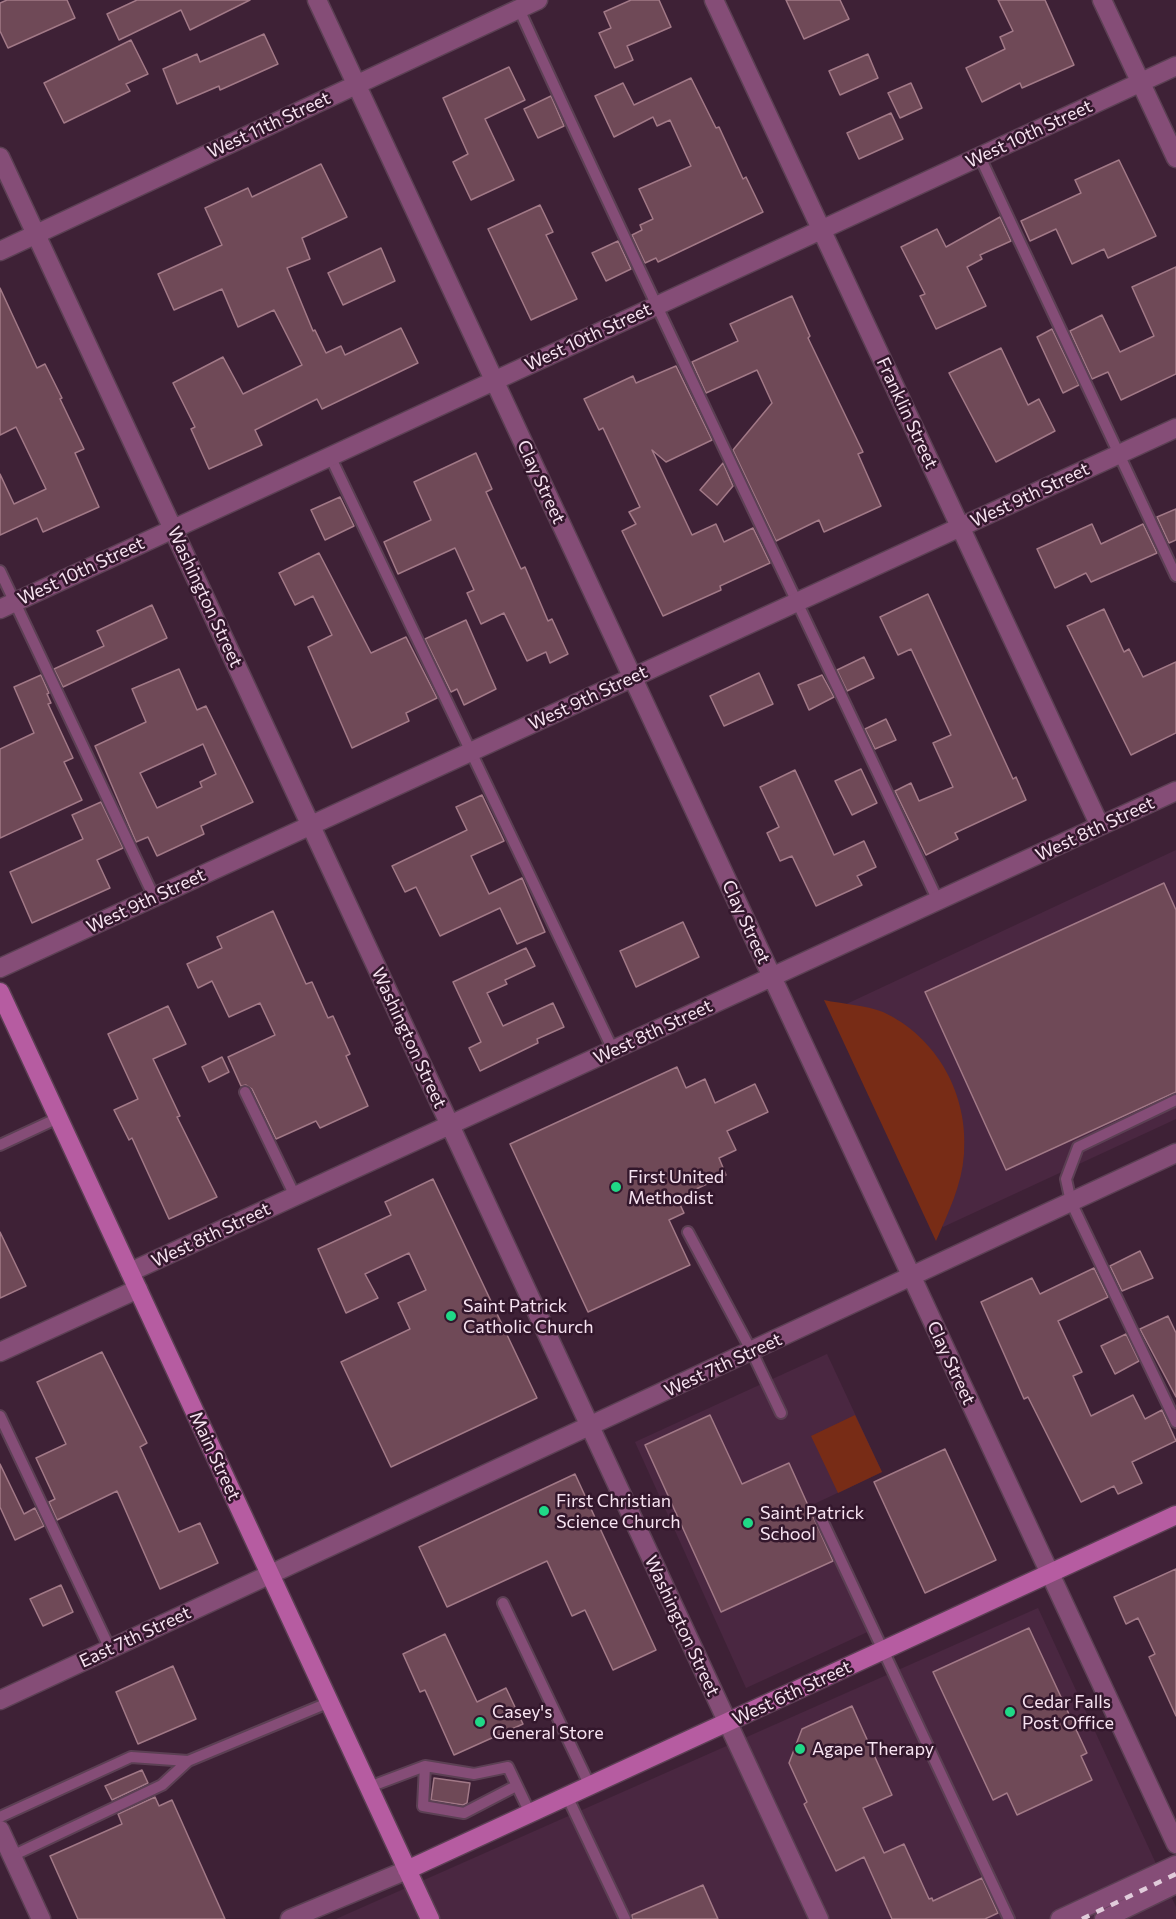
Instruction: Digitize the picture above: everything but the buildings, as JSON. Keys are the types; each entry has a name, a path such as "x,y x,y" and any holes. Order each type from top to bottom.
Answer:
{"main road":[{"name":"Main Street","path":"0,992 430,1919"},
{"name":"West 6th Street","path":"407,1870 1176,1515"}],"street":[{"name":"Clay Street","path":"317,0 1176,1844"},
{"name":"West 11th Street","path":"0,251 538,0"},
{"name":"Franklin Street","path":"714,0 1100,826"},
{"path":"1102,0 1176,158"},
{"name":"West 10th Street","path":"7,606 1176,66"},
{"name":"Washington Street","path":"0,157 819,1919"},
{"name":"West 9th Street","path":"0,968 1176,428"},
{"name":"West 8th Street","path":"130,1272 1176,791"},
{"name":"West 7th Street","path":"270,1574 1176,1153"},
{"path":"0,1352 138,1289"},
{"name":"East 7th Street","path":"0,1700 270,1574"},
{"path":"0,1830 41,1919"},
{"path":"1060,1919 1176,1865"},
{"path":"290,1919 407,1870"},
{"path":"1104,1919 1176,1884"}],"lane":[{"path":"519,9 656,306 798,601 938,901"},
{"path":"980,157 1176,576"},
{"path":"330,456 469,753 613,1050"},
{"path":"0,571 7,606 154,897"},
{"path":"245,1092 295,1196"},
{"path":"1176,1100 1078,1147 1066,1179 1071,1202 1176,1422"},
{"path":"0,1144 58,1118"},
{"path":"688,1232 752,1352 781,1413"},
{"path":"0,1416 110,1649"},
{"path":"821,1518 1009,1919"},
{"path":"503,1603 590,1786"},
{"path":"12,1856 162,1785 188,1761 330,1702"},
{"path":"0,1817 131,1757 188,1761"},
{"path":"425,1766 423,1806 464,1813 516,1786"},
{"path":"369,1787 425,1766 474,1774 508,1767 531,1813"},
{"path":"567,1796 625,1919"}],"shaded area":[{"path":"1176,850 1176,1119 943,1227 840,1007"},
{"path":"824,1000 883,1012 919,1036 946,1070 961,1110 964,1154 954,1199 936,1241"},
{"path":"827,1354 882,1472 814,1504 874,1629 746,1688 635,1442"},
{"path":"855,1415 882,1472 838,1493 811,1436"},
{"path":"1038,1608 1176,1907 1176,1919 336,1919"}],"railway":[{"path":"1082,1919 1176,1874"}],"place":[{"name":"First United Methodist","path":"616,1187"},
{"name":"Saint Patrick Catholic Church","path":"451,1316"},
{"name":"First Christian Science Church","path":"544,1511"},
{"name":"Saint Patrick School","path":"748,1523"},
{"name":"Cedar Falls Post Office","path":"1010,1712"},
{"name":"Casey's General Store","path":"480,1722"},
{"name":"Agape Therapy","path":"800,1749"}]}
